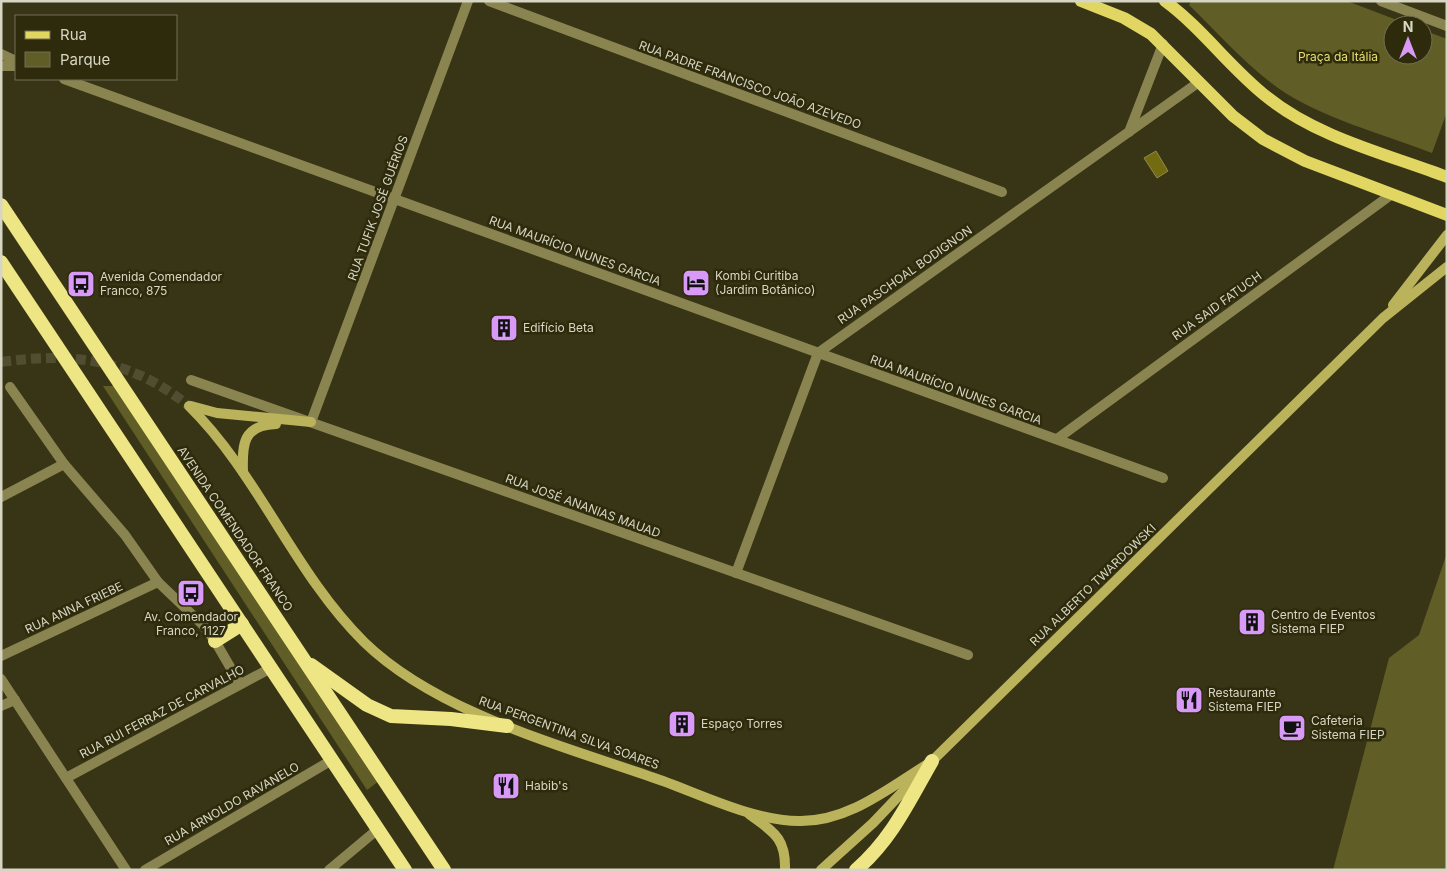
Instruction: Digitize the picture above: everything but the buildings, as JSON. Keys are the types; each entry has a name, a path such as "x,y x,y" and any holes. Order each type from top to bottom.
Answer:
{"highway":[{"name":"AVENIDA COMENDADOR FRANCO","path":"1,205 444,870"},
{"path":"1,262 405,870"},
{"path":"215,641 242,624"},
{"path":"305,660 367,705 391,716 507,726"},
{"path":"856,870 892,833 932,761"}],"main road":[{"path":"1081,1 1124,18 1163,44 1233,116 1263,139 1305,161 1447,215"},
{"path":"1165,1 1178,6 1250,83 1285,110 1324,131 1447,177"},
{"name":"RUA ALBERTO TWARDOWSKI","path":"1383,318 1447,234"},
{"name":"RUA ALBERTO TWARDOWSKI","path":"820,870 873,823 932,761 1383,318 1447,267"},
{"name":"RUA PERGENTINA SILVA SOARES","path":"311,422 217,413 189,406 218,438 328,599 363,641 398,670 432,691 507,726 744,810 798,822 842,815 859,807 932,761"},
{"path":"243,473 244,443 250,432 258,426 269,424 311,422"},
{"name":"RUA PERGENTINA SILVA SOARES","path":"744,810 778,837 785,850 785,870"}],"street":[{"name":"RUA TUFIK JOSÉ GUÉRIOS","path":"311,422 468,1"},
{"name":"RUA PADRE FRANCISCO JOÃO AZEVEDO","path":"489,1 1002,192"},
{"path":"1381,1 1447,26"},
{"path":"1129,132 1163,44"},
{"path":"1,54 15,61"},
{"path":"1,66 15,66"},
{"name":"RUA MAURÍCIO NUNES GARCIA","path":"67,80 1163,478"},
{"name":"RUA PASCHOAL BODIGNON","path":"818,353 1199,82"},
{"name":"RUA SAID FATUCH","path":"1057,439 1392,194"},
{"path":"736,573 818,353"},
{"name":"RUA JOSÉ ANANIAS MAUAD","path":"191,380 968,655"},
{"path":"10,388 64,464 125,535 158,582 203,625 215,641 240,684"},
{"path":"1,496 64,464"},
{"name":"RUA ANNA FRIEBE","path":"1,656 158,582"},
{"name":"RUA RUI FERRAZ DE CARVALHO","path":"66,778 271,668"},
{"path":"1,679 126,870"},
{"path":"1,706 15,700"},
{"name":"RUA ARNOLDO RAVANELO","path":"145,870 332,760"},
{"path":"329,870 378,829"}],"green space":[{"name":"Praça da Itália","path":"1191,1 1347,1 1384,15 1383,65 1433,65 1433,34 1447,39 1447,112 1432,153 1353,125 1295,99 1255,69 1189,5"},
{"path":"103,386 119,386 379,781 367,790"},
{"path":"1447,553 1447,870 1333,870 1389,658 1419,635"}],"shaded area":[{"path":"1156,151 1168,171 1157,178 1144,158"}],"tunnel":[{"path":"1,362 53,358 101,363 145,378 167,390 189,406"}],"place":[{"name":"Kombi Curitiba (Jardim Botânico)","path":"696,283"},
{"name":"Avenida Comendador Franco, 875","path":"81,284"},
{"name":"Edifício Beta","path":"504,328"},
{"name":"Av. Comendador Franco, 1127","path":"191,593"},
{"name":"Centro de Eventos Sistema FIEP","path":"1252,622"},
{"name":"Restaurante Sistema FIEP","path":"1189,700"},
{"name":"Espaço Torres","path":"682,724"},
{"name":"Cafeteria Sistema FIEP","path":"1292,728"},
{"name":"Habib's","path":"506,786"}]}
